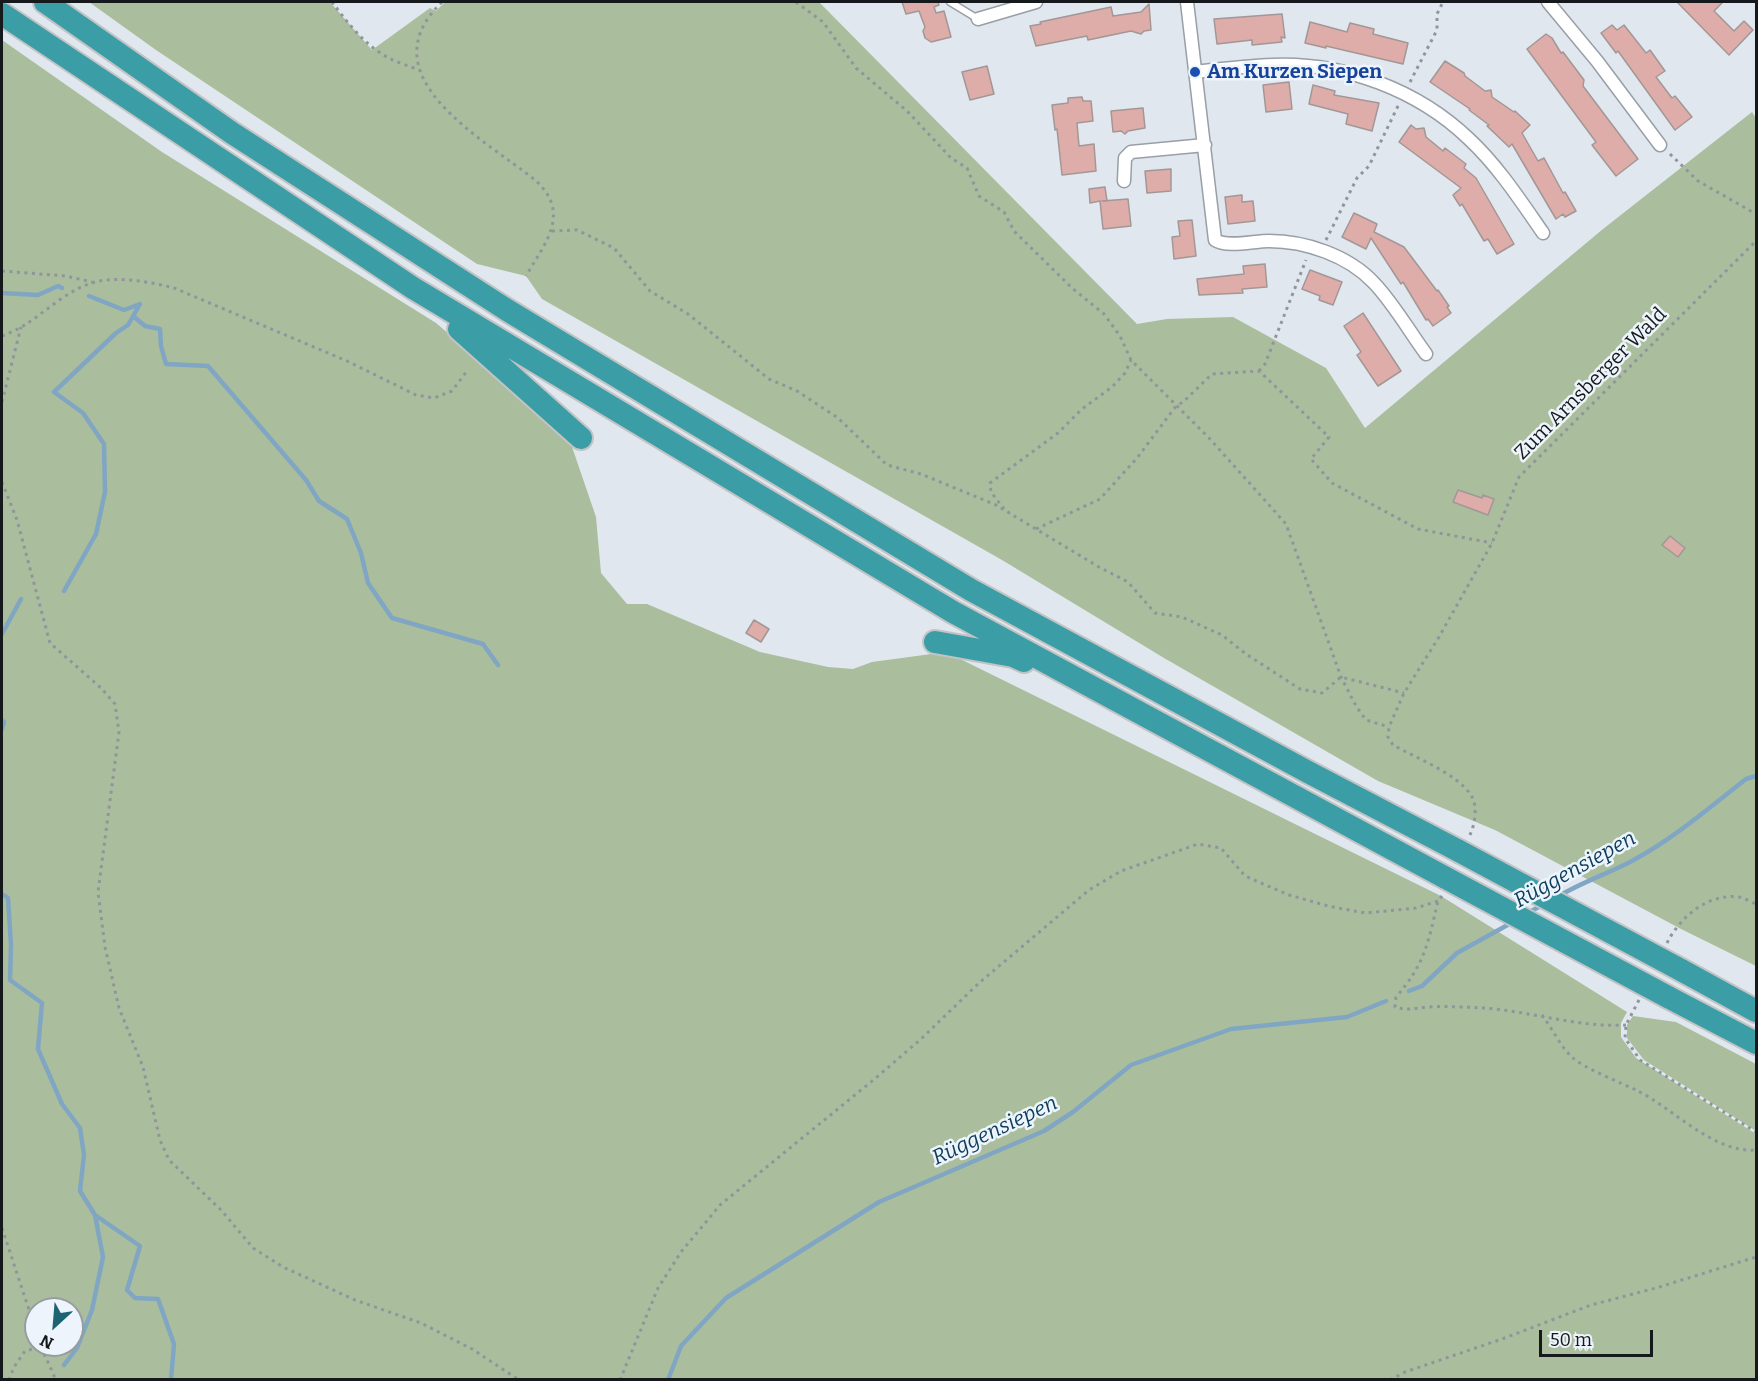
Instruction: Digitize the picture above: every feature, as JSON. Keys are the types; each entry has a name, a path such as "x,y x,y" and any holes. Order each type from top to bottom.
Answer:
{"highway":[{"path":"45,2 232,133 507,310 971,590 1756,1011"},
{"path":"2,14 413,288 953,612 1756,1043"},
{"path":"413,288 581,438"},
{"path":"935,642 1013,656 1116,711 1153,721"}],"street":[{"path":"978,19 1036,2"},
{"path":"1187,2 1214,236 1218,242 1223,245 1278,241 1294,243 1320,250 1355,268 1374,282 1425,354"},
{"path":"1548,2 1597,61 1660,145"},
{"path":"1195,72 1274,65 1324,68 1370,80 1404,94 1438,114 1471,140 1505,178 1543,233"},
{"path":"1124,181 1125,158 1131,152 1205,145"}],"lane":[{"path":"950,2 978,19"}],"path":[{"path":"332,2 368,42 386,57 419,70"},
{"path":"442,2 427,18 420,34 417,51 419,70 428,87 445,108 483,141 543,187 552,202 554,212 552,231 526,276"},
{"path":"796,2 823,22 856,68 907,111 951,158 967,168 979,196 1004,212 1014,231 1072,288 1104,314 1120,336 1131,360 1210,439 1286,524 1341,677 1356,706 1366,720 1389,727 1388,737 1393,746 1452,777 1472,796 1476,823"},
{"path":"1036,529 1100,499 1137,458 1176,406 1184,402 1212,374 1259,371 1265,364 1308,255 1320,250 1357,178 1368,166 1437,30 1437,14 1443,2"},
{"path":"1660,145 1698,181 1756,214"},
{"path":"552,231 577,230 614,248 650,291 688,314 769,379 797,391 838,418 887,465 921,474 996,505 1128,582 1155,613 1182,617 1222,635 1300,689 1322,693 1341,677"},
{"name":"Zum Arnsberger Wald","path":"1389,727 1404,693 1439,637 1492,543 1519,477 1756,241"},
{"path":"2,271 66,276 94,283"},
{"path":"2,336 21,327 65,297 94,283 114,280 151,282 174,288 347,361 416,395 434,399 452,391 467,371"},
{"path":"2,402 21,327"},
{"path":"1006,511 991,492 990,483 1058,433 1082,409 1112,387 1125,373 1131,360"},
{"path":"1259,371 1329,437 1311,459 1332,483 1418,529 1492,543"},
{"path":"2,482 17,519 50,643 101,688 115,704 119,732 98,892 105,947 118,1008 143,1067 160,1140 169,1160 221,1210 253,1248 283,1267 355,1300 421,1323 472,1349 519,1380"},
{"path":"1341,677 1404,693"},
{"path":"620,1380 658,1288 681,1252 720,1205 921,1040 979,983 1089,890 1121,871 1198,844 1221,848 1245,876 1289,895 1328,906 1365,913 1407,909 1438,902 1427,947 1413,976 1396,997 1395,1007 1406,1010 1427,1007 1484,1008 1542,1015 1602,1026 1626,1025"},
{"path":"1662,953 1673,932 1690,913 1711,900 1739,897 1756,904"},
{"path":"1642,994 1626,1025 1625,1038 1640,1060 1756,1132"},
{"path":"1542,1015 1572,1058 1641,1092 1691,1126 1717,1140 1744,1151 1756,1150"},
{"path":"2,1228 25,1297"},
{"path":"1390,1380 1405,1372 1591,1305 1656,1288 1756,1257"},
{"path":"9,1380 14,1367 24,1354"},
{"path":"46,1357 56,1380"}],"green space":[{"path":"89,2 330,2 372,50 430,8 436,11 445,2 819,2 1137,324 1167,319 1233,317 1326,368 1365,428 1603,229 1752,112 1756,118 1756,966 1681,929 1495,830 1378,781 1164,658 1002,560 542,299 526,276 477,264 156,50"},
{"path":"2,40 162,152 436,323 539,411 571,444 596,517 601,573 627,604 647,604 760,652 828,667 853,669 872,662 946,652 1441,896 1627,1012 1621,1023 1621,1037 1636,1058 1756,1134 1756,1379 2,1379"},
{"path":"1633,1016 1676,1022 1756,1064 1756,1131 1644,1060 1627,1038 1627,1025"}],"building":[{"path":"902,2 938,2 939,5 934,7 936,13 944,11 951,37 931,42 925,38 923,31 925,27 919,11 906,14"},
{"path":"1677,2 1723,2 1714,11 1734,31 1744,21 1753,30 1729,55"},
{"path":"1149,4 1151,30 1141,34 1131,31 1088,40 1087,36 1036,46 1030,26 1111,7 1113,16 1141,12"},
{"path":"1282,14 1285,38 1281,37 1282,42 1252,45 1252,40 1217,44 1214,19"},
{"path":"1310,22 1347,32 1350,23 1374,29 1373,34 1408,43 1403,64 1305,43"},
{"path":"1612,25 1617,30 1624,25 1646,53 1650,50 1665,71 1656,77 1672,98 1675,96 1692,117 1675,130 1618,51 1616,53 1601,33"},
{"path":"1546,34 1552,38 1561,53 1563,52 1584,80 1583,86 1638,159 1616,176 1592,145 1596,142 1527,49"},
{"path":"1445,61 1485,91 1491,90 1492,97 1515,111 1530,125 1522,133 1538,161 1544,158 1563,193 1565,192 1576,211 1565,217 1563,214 1556,219 1512,144 1509,147 1470,109 1430,82"},
{"path":"987,66 994,94 970,100 962,72"},
{"path":"1289,82 1292,109 1266,112 1263,85"},
{"path":"1313,85 1335,91 1334,95 1379,103 1372,131 1346,124 1348,114 1309,104"},
{"path":"1082,97 1083,101 1091,101 1093,121 1077,123 1079,146 1094,144 1096,171 1062,175 1052,105 1068,103 1068,98"},
{"path":"1143,108 1145,128 1128,131 1125,134 1121,131 1113,132 1111,111"},
{"path":"1411,125 1416,129 1424,128 1426,137 1443,151 1445,148 1466,164 1464,168 1476,178 1514,244 1497,254 1488,239 1484,241 1462,204 1460,206 1453,195 1461,188 1399,142"},
{"path":"1171,169 1171,191 1147,193 1145,171"},
{"path":"1105,187 1107,201 1128,199 1131,226 1103,229 1100,201 1090,203 1089,189"},
{"path":"1242,195 1242,202 1253,201 1255,221 1228,224 1225,197"},
{"path":"1354,213 1377,224 1374,232 1404,247 1438,290 1451,313 1433,326 1428,319 1426,320 1403,282 1401,284 1371,238 1366,249 1342,237"},
{"path":"1192,220 1196,256 1174,259 1172,237 1180,236 1178,221"},
{"path":"1265,264 1267,287 1242,289 1243,293 1199,295 1197,279 1244,274 1243,266"},
{"path":"1310,270 1342,282 1333,305 1319,300 1320,296 1302,289"},
{"path":"1363,313 1401,371 1378,386 1357,355 1361,352 1344,326"},
{"path":"1458,490 1482,498 1483,495 1494,499 1488,515 1453,502"},
{"path":"1670,536 1685,548 1678,557 1662,545"},
{"path":"754,620 769,629 761,642 746,633"}],"waterway":[{"path":"2,293 38,295 58,286 62,288"},
{"path":"89,296 124,310 140,304"},
{"path":"64,591 96,534 105,492 104,444 83,413 54,392 116,333 128,325 140,304"},
{"path":"133,316 145,326 160,329 161,346 166,364 208,366 306,480 319,501 347,519 361,553 368,583 392,618 483,644 498,665"},
{"path":"2,634 21,599"},
{"path":"2,720 4,722 2,729"},
{"name":"Rüggensiepen","path":"1559,896 1661,844 1746,779 1756,776"},
{"path":"2,894 8,898 11,945 10,980 42,1003 38,1049 62,1104 80,1128 84,1155 80,1191 95,1215 140,1246 127,1290 135,1298 158,1299 174,1344 171,1380"},
{"name":"Rüggensiepen","path":"1528,913 1544,904"},
{"name":"Rüggensiepen","path":"1409,991 1422,986 1457,953 1513,922"},
{"name":"Rüggensiepen","path":"668,1380 681,1346 726,1298 879,1202 1044,1131 1073,1112 1131,1065 1231,1029 1347,1017 1386,1001"},
{"path":"64,1365 77,1348 92,1310 103,1257 95,1215"}],"place":[{"name":"Am Kurzen Siepen","path":"1195,72"}]}
